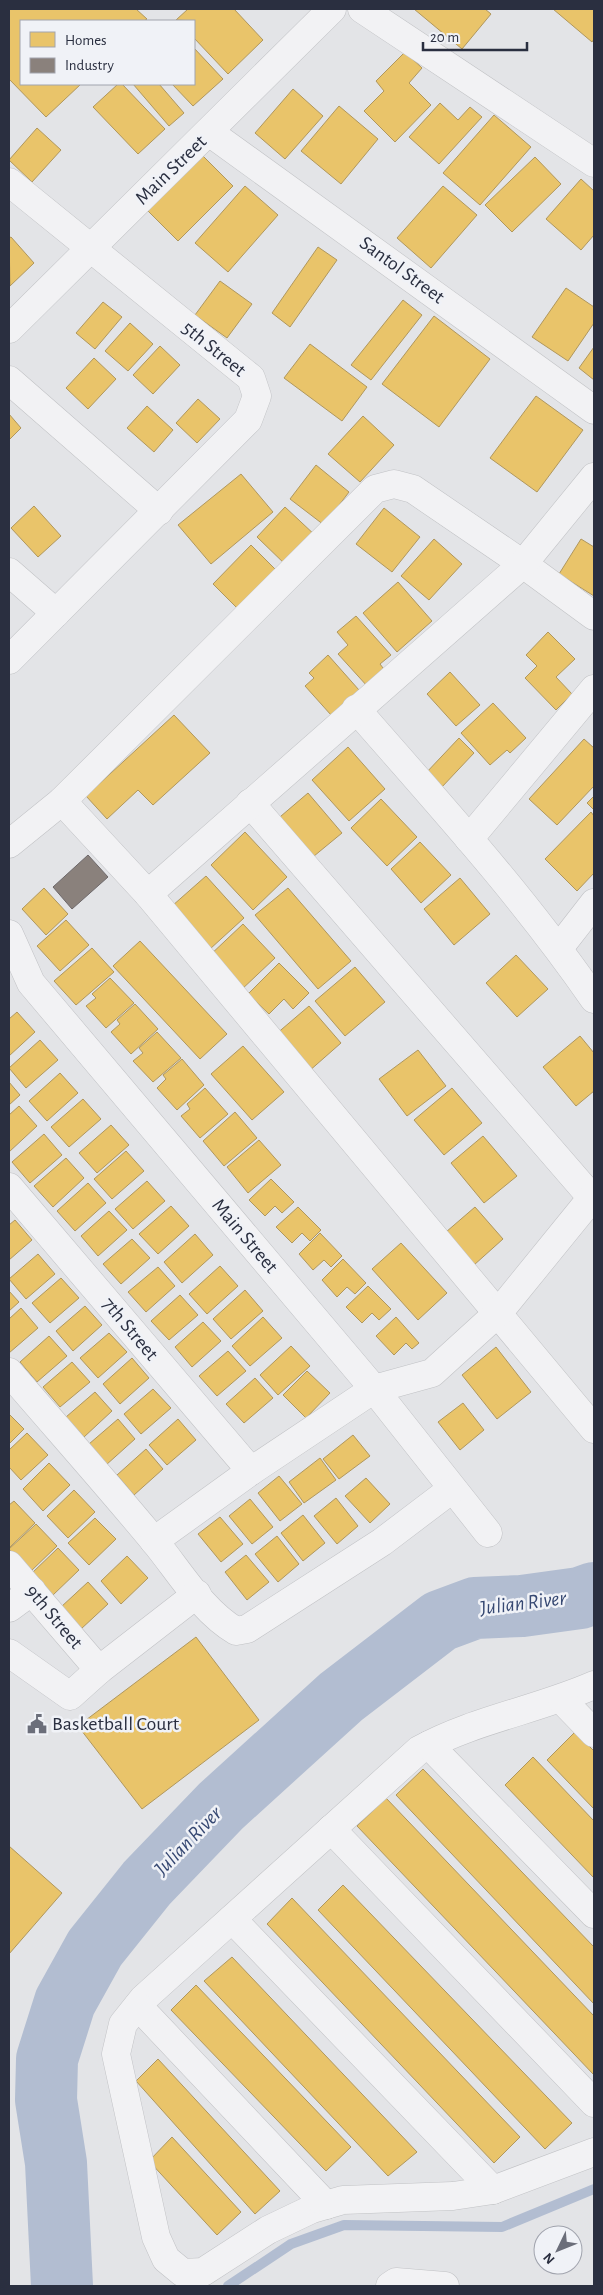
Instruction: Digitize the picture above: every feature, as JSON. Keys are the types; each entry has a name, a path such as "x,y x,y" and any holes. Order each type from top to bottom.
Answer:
{"street":[{"name":"Main Street","path":"9,329 332,9"},
{"path":"362,9 594,163"},
{"name":"Santol Street","path":"209,132 594,410"},
{"name":"5th Street","path":"9,182 251,378 257,396 248,420 9,660"},
{"path":"9,380 158,511"},
{"path":"148,894 523,564 594,478"},
{"path":"9,844 62,801 375,489 394,484 412,489 523,564 594,616"},
{"path":"9,572 56,613"},
{"path":"469,839 594,689"},
{"path":"356,709 469,839 559,948 594,999"},
{"path":"62,801 148,894 499,1312 594,1429"},
{"path":"154,1541 251,1472 374,1389 432,1373 499,1312 594,1197 250,803"},
{"path":"559,948 594,903"},
{"name":"Main Street","path":"9,934 31,983 374,1389 488,1534"},
{"name":"7th Street","path":"9,1187 251,1472"},
{"path":"9,1372 197,1594 224,1624 236,1631 247,1628 382,1542 452,1489"},
{"name":"9th Street","path":"9,1564 99,1670"},
{"path":"9,1608 32,1591"},
{"path":"9,1653 70,1696 99,1670 197,1594"},
{"path":"594,1685 562,1700 453,1734 419,1750 138,2006 123,2024 116,2054 156,2237 166,2259 183,2273 203,2272 268,2230 312,2209 343,2200 453,2196 493,2190 594,2152"},
{"path":"562,1700 594,1733"},
{"path":"429,1744 594,1914"},
{"path":"331,1830 594,2103"},
{"path":"232,1919 493,2190"},
{"path":"138,2006 326,2205"},
{"path":"390,2286 396,2282 445,2286"}],"building: Homes":[{"path":"9,9 136,9 147,19 20,20 20,85 80,85 46,117 9,79"},
{"path":"188,9 234,9 263,40 228,74 195,39 195,20 176,20"},
{"path":"414,9 485,9 491,14 462,49"},
{"path":"553,9 594,9 594,39 592,42"},
{"path":"195,49 223,79 193,106 173,85 195,85"},
{"path":"405,52 422,68 409,83 431,105 395,142 364,111 384,91 376,81"},
{"path":"117,85 123,85 165,129 138,154 93,107"},
{"path":"134,85 160,85 184,113 169,126"},
{"path":"293,89 323,116 285,159 255,133"},
{"path":"440,103 458,120 470,107 482,117 439,164 409,137"},
{"path":"339,106 378,139 341,184 301,151"},
{"path":"494,115 531,147 480,205 443,173"},
{"path":"37,128 61,150 32,182 9,160"},
{"path":"200,153 233,186 178,241 145,208"},
{"path":"535,157 561,184 512,232 485,205"},
{"path":"581,179 594,191 594,235 581,250 546,219"},
{"path":"245,186 278,215 228,272 195,243"},
{"path":"443,186 477,215 431,268 397,238"},
{"path":"11,237 34,263 10,286 9,238"},
{"path":"318,247 337,260 290,327 272,313"},
{"path":"220,281 252,304 227,338 195,315"},
{"path":"566,288 594,307 594,323 568,361 532,337"},
{"path":"403,300 422,315 371,380 351,365"},
{"path":"103,302 122,317 95,349 76,333"},
{"path":"434,316 490,359 439,427 382,384"},
{"path":"130,323 153,344 128,371 105,351"},
{"path":"310,344 367,387 342,421 284,378"},
{"path":"160,346 180,365 153,394 133,375"},
{"path":"594,347 594,380 579,368"},
{"path":"94,358 116,379 88,409 66,388"},
{"path":"536,396 583,430 537,492 490,458"},
{"path":"198,399 220,419 197,443 176,423"},
{"path":"147,406 173,430 154,452 127,428"},
{"path":"9,414 21,428 9,440"},
{"path":"363,416 394,445 360,482 328,454"},
{"path":"316,465 349,492 324,525 290,499"},
{"path":"241,474 273,512 211,564 178,525"},
{"path":"34,506 61,536 38,557 11,528"},
{"path":"285,507 317,537 289,568 257,537"},
{"path":"384,508 420,537 392,572 356,544"},
{"path":"434,539 462,564 429,600 401,576"},
{"path":"581,539 594,547 594,596 559,574"},
{"path":"251,545 277,571 239,610 213,584"},
{"path":"398,582 432,621 397,652 363,613"},
{"path":"356,616 391,655 380,664 386,672 368,687 338,654 348,645 337,632"},
{"path":"548,632 575,659 556,677 572,694 556,710 525,678 537,666 526,655"},
{"path":"328,655 359,690 331,715 305,686 314,678 309,673"},
{"path":"450,672 480,705 456,726 427,694"},
{"path":"493,703 526,738 510,753 507,750 490,765 461,733"},
{"path":"174,715 210,753 153,805 138,790 107,819 86,796"},
{"path":"459,738 474,753 441,788 425,774"},
{"path":"584,739 594,748 594,786 557,825 529,799"},
{"path":"348,747 385,789 349,821 312,780"},
{"path":"308,793 342,833 308,861 274,822"},
{"path":"594,796 594,810 587,803"},
{"path":"381,799 417,837 387,866 351,828"},
{"path":"591,812 594,816 594,873 577,891 545,859"},
{"path":"245,832 287,877 253,910 211,865"},
{"path":"420,842 451,875 421,903 391,869"},
{"path":"206,876 244,918 210,949 172,906"},
{"path":"460,878 490,914 454,945 424,909"},
{"path":"44,888 68,914 46,935 22,909"},
{"path":"288,888 351,961 318,989 255,915"},
{"path":"66,920 89,945 60,971 37,946"},
{"path":"243,924 275,958 240,991 208,957"},
{"path":"140,941 227,1034 200,1059 113,966"},
{"path":"92,948 114,972 76,1005 54,981"},
{"path":"516,955 548,989 517,1017 486,983"},
{"path":"279,963 309,993 293,1009 284,999 269,1014 248,994"},
{"path":"355,967 385,1002 345,1036 315,1001"},
{"path":"110,978 134,1003 106,1028 86,1006 96,998 92,994"},
{"path":"135,1004 158,1029 131,1054 111,1032 120,1024 117,1020"},
{"path":"309,1006 341,1043 308,1072 275,1035"},
{"path":"17,1012 35,1032 9,1056 9,1019"},
{"path":"157,1032 181,1058 153,1082 133,1061 143,1053 139,1048"},
{"path":"580,1036 594,1053 594,1091 576,1106 543,1067"},
{"path":"40,1040 58,1060 26,1088 9,1068"},
{"path":"243,1046 284,1092 252,1120 211,1074"},
{"path":"418,1050 446,1086 407,1116 379,1079"},
{"path":"182,1059 204,1085 177,1110 157,1088 166,1079 163,1075"},
{"path":"60,1073 78,1093 47,1121 29,1101"},
{"path":"9,1082 20,1095 9,1105"},
{"path":"205,1088 228,1114 200,1138 181,1116 190,1109 187,1104"},
{"path":"452,1088 482,1123 444,1155 414,1120"},
{"path":"83,1099 101,1119 69,1147 51,1127"},
{"path":"19,1106 37,1126 9,1152 9,1115"},
{"path":"235,1112 257,1138 224,1166 203,1141"},
{"path":"111,1125 129,1145 97,1173 79,1153"},
{"path":"44,1134 62,1155 30,1183 12,1162"},
{"path":"483,1136 517,1176 484,1203 451,1163"},
{"path":"259,1140 281,1165 248,1193 227,1167"},
{"path":"126,1151 144,1171 112,1199 94,1179"},
{"path":"66,1158 84,1178 53,1207 34,1186"},
{"path":"271,1179 294,1202 282,1213 275,1206 265,1216 249,1200"},
{"path":"147,1181 165,1201 133,1229 115,1209"},
{"path":"88,1183 106,1203 75,1231 57,1211"},
{"path":"171,1206 189,1226 158,1254 139,1234"},
{"path":"298,1207 321,1230 310,1241 302,1233 292,1243 276,1227"},
{"path":"475,1207 503,1239 474,1265 446,1232"},
{"path":"109,1211 127,1230 98,1256 81,1236"},
{"path":"15,1220 32,1240 9,1260 9,1225"},
{"path":"320,1233 342,1256 331,1267 324,1260 313,1270 299,1254"},
{"path":"195,1234 213,1255 182,1283 164,1262"},
{"path":"132,1239 150,1258 121,1284 103,1264"},
{"path":"401,1243 447,1293 418,1320 372,1269"},
{"path":"38,1254 55,1274 26,1299 9,1279"},
{"path":"343,1259 366,1283 355,1294 347,1287 337,1297 322,1280"},
{"path":"220,1266 238,1286 207,1314 189,1294"},
{"path":"158,1267 175,1286 146,1312 128,1292"},
{"path":"61,1278 79,1298 50,1323 32,1303"},
{"path":"368,1286 391,1309 379,1320 372,1313 362,1323 346,1307"},
{"path":"245,1290 263,1311 231,1339 213,1319"},
{"path":"9,1291 19,1302 9,1311"},
{"path":"180,1295 198,1315 169,1340 151,1321"},
{"path":"85,1306 102,1325 73,1351 56,1331"},
{"path":"21,1308 38,1328 9,1353 9,1319"},
{"path":"263,1317 282,1338 250,1366 232,1346"},
{"path":"396,1317 419,1343 412,1349 406,1343 394,1355 376,1336"},
{"path":"203,1322 221,1341 192,1367 175,1347"},
{"path":"109,1333 127,1352 98,1378 80,1358"},
{"path":"49,1336 67,1356 37,1382 20,1362"},
{"path":"291,1346 310,1366 278,1395 260,1375"},
{"path":"496,1347 531,1392 497,1419 462,1375"},
{"path":"228,1351 246,1371 217,1396 199,1376"},
{"path":"132,1358 149,1378 120,1404 103,1384"},
{"path":"72,1362 90,1382 60,1407 43,1387"},
{"path":"307,1371 330,1393 306,1418 283,1395"},
{"path":"255,1378 273,1398 244,1423 226,1404"},
{"path":"153,1389 171,1408 141,1434 124,1414"},
{"path":"95,1392 112,1411 84,1437 66,1417"},
{"path":"463,1403 484,1430 460,1450 438,1422"},
{"path":"9,1414 24,1429 9,1444"},
{"path":"118,1419 135,1439 106,1465 89,1444"},
{"path":"178,1419 196,1440 167,1465 149,1445"},
{"path":"27,1433 48,1455 21,1480 9,1467 9,1450"},
{"path":"353,1435 370,1456 339,1479 323,1459"},
{"path":"146,1449 163,1469 134,1495 117,1475"},
{"path":"320,1458 336,1480 304,1503 289,1482"},
{"path":"49,1463 70,1485 43,1511 23,1489"},
{"path":"279,1476 302,1504 280,1521 258,1493"},
{"path":"366,1478 390,1504 370,1523 345,1496"},
{"path":"74,1490 95,1512 68,1538 47,1516"},
{"path":"336,1498 358,1526 337,1544 314,1516"},
{"path":"250,1499 273,1527 252,1544 229,1516"},
{"path":"14,1501 35,1523 9,1548 9,1505"},
{"path":"303,1515 325,1543 303,1561 281,1533"},
{"path":"220,1517 243,1544 221,1562 198,1534"},
{"path":"95,1518 116,1539 89,1565 68,1543"},
{"path":"36,1524 57,1546 30,1572 9,1549"},
{"path":"277,1536 299,1564 278,1582 255,1554"},
{"path":"58,1548 79,1570 53,1595 32,1573"},
{"path":"246,1555 269,1582 247,1600 225,1572"},
{"path":"127,1556 148,1578 121,1604 101,1581"},
{"path":"88,1582 108,1604 81,1629 61,1607"},
{"path":"196,1637 259,1720 142,1809 78,1726"},
{"path":"575,1732 594,1751 594,1809 547,1760"},
{"path":"533,1757 594,1821 594,1878 505,1785"},
{"path":"423,1769 594,1947 594,2004 396,1795"},
{"path":"386,1798 594,2016 594,2075 357,1826"},
{"path":"9,1846 62,1893 9,1954"},
{"path":"343,1885 572,2123 545,2149 318,1910"},
{"path":"292,1898 520,2137 494,2163 267,1924"},
{"path":"232,1957 417,2152 388,2176 204,1981"},
{"path":"196,1985 351,2147 326,2171 171,2010"},
{"path":"158,2059 280,2191 255,2214 136,2081"},
{"path":"172,2137 241,2212 217,2235 149,2161"}],"building: Industry":[{"path":"88,855 108,877 72,909 53,887"}],"waterway":[{"name":"Julian River","path":"62,2286 56,2163 46,2100 47,2059 65,2002 95,1948 147,1883 221,1806 341,1697 440,1621 475,1608 522,1606 580,1598 594,1593"},
{"path":"228,2286 291,2244 344,2225 502,2227 594,2189"}],"place":[{"name":"Basketball Court","path":"37,1724"}]}
